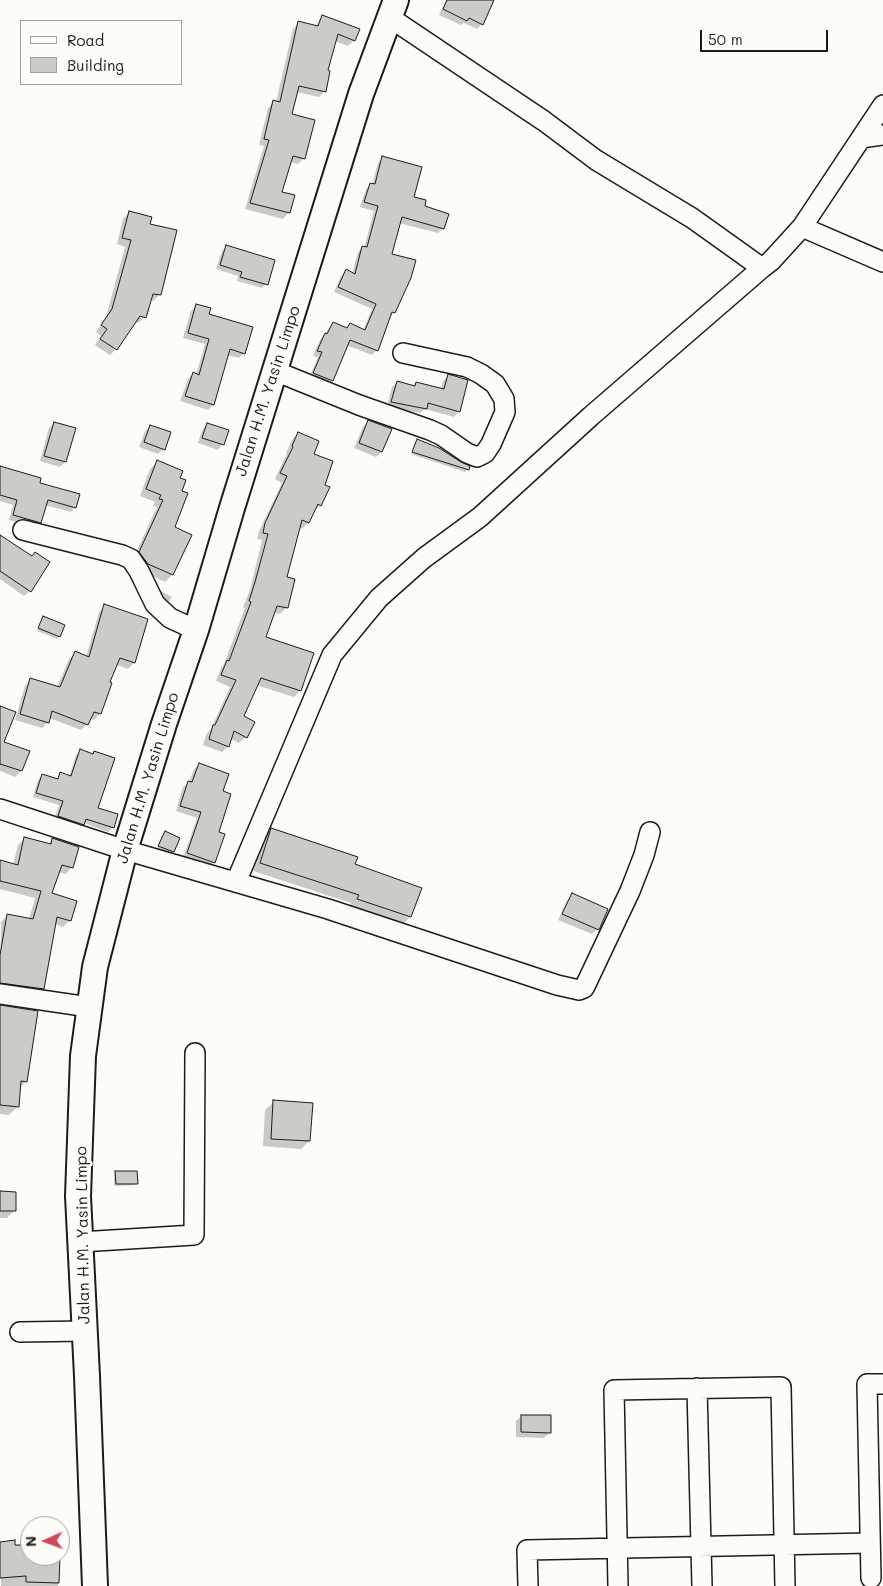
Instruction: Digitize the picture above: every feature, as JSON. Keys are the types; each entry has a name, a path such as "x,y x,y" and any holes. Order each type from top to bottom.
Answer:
{"main road":[{"name":"Jalan H.M. Yasin Limpo","path":"94,1586 78,1196 83,1056 95,967 125,850 164,724 196,630 274,371 358,103 392,8"}],"street":[{"path":"392,8 596,160 692,218 762,268"},
{"path":"236,882 332,656 379,598 424,558 480,517 599,410 771,261 802,227 883,105"},
{"path":"862,138 883,135"},
{"path":"802,227 883,262"},
{"path":"274,371 359,405 430,430 441,435 467,453 477,457 485,453 505,412 504,399 495,384 482,374 467,368 402,353"},
{"path":"23,530 122,554 131,559 140,571 155,604 170,618 196,630"},
{"path":"0,810 125,850 409,935 557,985 581,990 599,958 630,891 644,855 650,832"},
{"path":"0,994 89,1007"},
{"path":"80,1242 194,1235 195,1053"},
{"path":"20,1332 85,1331"},
{"path":"871,1578 870,1543 876,1446 867,1384 883,1384"},
{"path":"618,1586 614,1390 781,1387 785,1586"},
{"path":"697,1388 702,1586"},
{"path":"528,1586 527,1550 870,1543"}],"building":[{"path":"447,0 494,0 483,25 469,18 467,21 443,9"},
{"path":"322,15 360,29 355,41 338,34 328,70 330,71 326,92 299,86 292,114 315,120 305,159 293,156 282,192 295,195 290,213 250,203 269,140 264,139 273,100 280,102 298,21 318,26"},
{"path":"382,156 422,167 414,197 426,200 425,206 449,214 444,229 402,217 392,254 416,260 411,278 395,313 392,312 378,351 350,340 333,381 313,373 322,352 317,351 325,333 327,334 333,322 347,328 350,323 365,330 376,304 338,287 346,269 355,274 362,246 367,247 378,206 364,202 370,183 375,184"},
{"path":"129,211 152,217 150,224 177,230 161,295 153,294 146,318 140,316 117,350 100,339 107,329 101,325 112,309 131,240 122,238"},
{"path":"226,245 275,260 268,285 240,277 242,272 220,265"},
{"path":"196,304 211,308 209,314 253,327 245,354 230,349 214,405 185,396 193,372 199,375 209,339 188,333"},
{"path":"448,374 468,380 460,412 428,403 427,409 391,402 397,381 415,386 416,382 444,389"},
{"path":"368,420 392,429 382,452 359,443"},
{"path":"54,422 76,428 66,462 44,456"},
{"path":"207,423 229,430 224,445 202,438"},
{"path":"150,425 171,432 165,450 144,442"},
{"path":"298,432 319,441 314,454 333,461 325,485 330,487 321,506 318,504 309,523 302,520 287,577 295,579 288,608 277,606 266,637 314,653 301,691 261,678 244,716 255,722 247,738 234,731 229,747 209,739 213,725 215,725 236,680 221,675 227,660 229,661 251,602 249,601 268,534 263,533 265,523 287,476 280,473"},
{"path":"417,439 439,448 470,466 469,470 412,452"},
{"path":"157,460 183,471 180,478 186,480 182,491 188,493 175,527 192,535 173,575 148,564 139,552 163,500 159,499 161,495 146,489"},
{"path":"0,466 41,478 40,483 80,494 76,508 48,500 41,523 13,515 17,500 0,495"},
{"path":"0,535 32,556 35,552 50,562 31,592 0,571"},
{"path":"104,604 148,619 135,663 120,658 110,682 112,683 101,714 94,712 88,725 52,711 49,723 20,714 30,678 60,687 75,651 89,657"},
{"path":"43,616 65,625 60,637 38,628"},
{"path":"0,706 16,712 4,742 30,751 22,771 0,764"},
{"path":"80,749 93,754 94,751 115,758 98,808 118,814 114,828 86,819 84,825 58,816 63,801 36,793 42,774 58,779 60,772 71,776"},
{"path":"199,763 229,774 223,791 231,794 219,832 225,834 215,863 187,853 201,812 180,806 188,781 192,782"},
{"path":"271,828 358,857 355,864 422,888 411,917 357,899 359,895 260,863"},
{"path":"165,831 180,838 174,852 158,846"},
{"path":"24,837 51,844 52,838 79,847 73,868 62,865 52,893 77,901 71,921 57,917 44,989 0,983 0,955 7,914 33,919 41,891 0,881 0,860 18,865"},
{"path":"572,893 608,909 599,930 562,914"},
{"path":"0,1005 38,1011 27,1082 21,1081 19,1107 0,1105"},
{"path":"273,1100 313,1103 310,1141 271,1139"},
{"path":"115,1171 137,1171 138,1184 116,1184"},
{"path":"0,1191 16,1192 16,1211 0,1211"},
{"path":"521,1415 551,1415 551,1433 521,1432"},
{"path":"15,1540 15,1545 20,1545 20,1566 60,1566 59,1583 26,1582 26,1576 0,1578 0,1542"}]}
